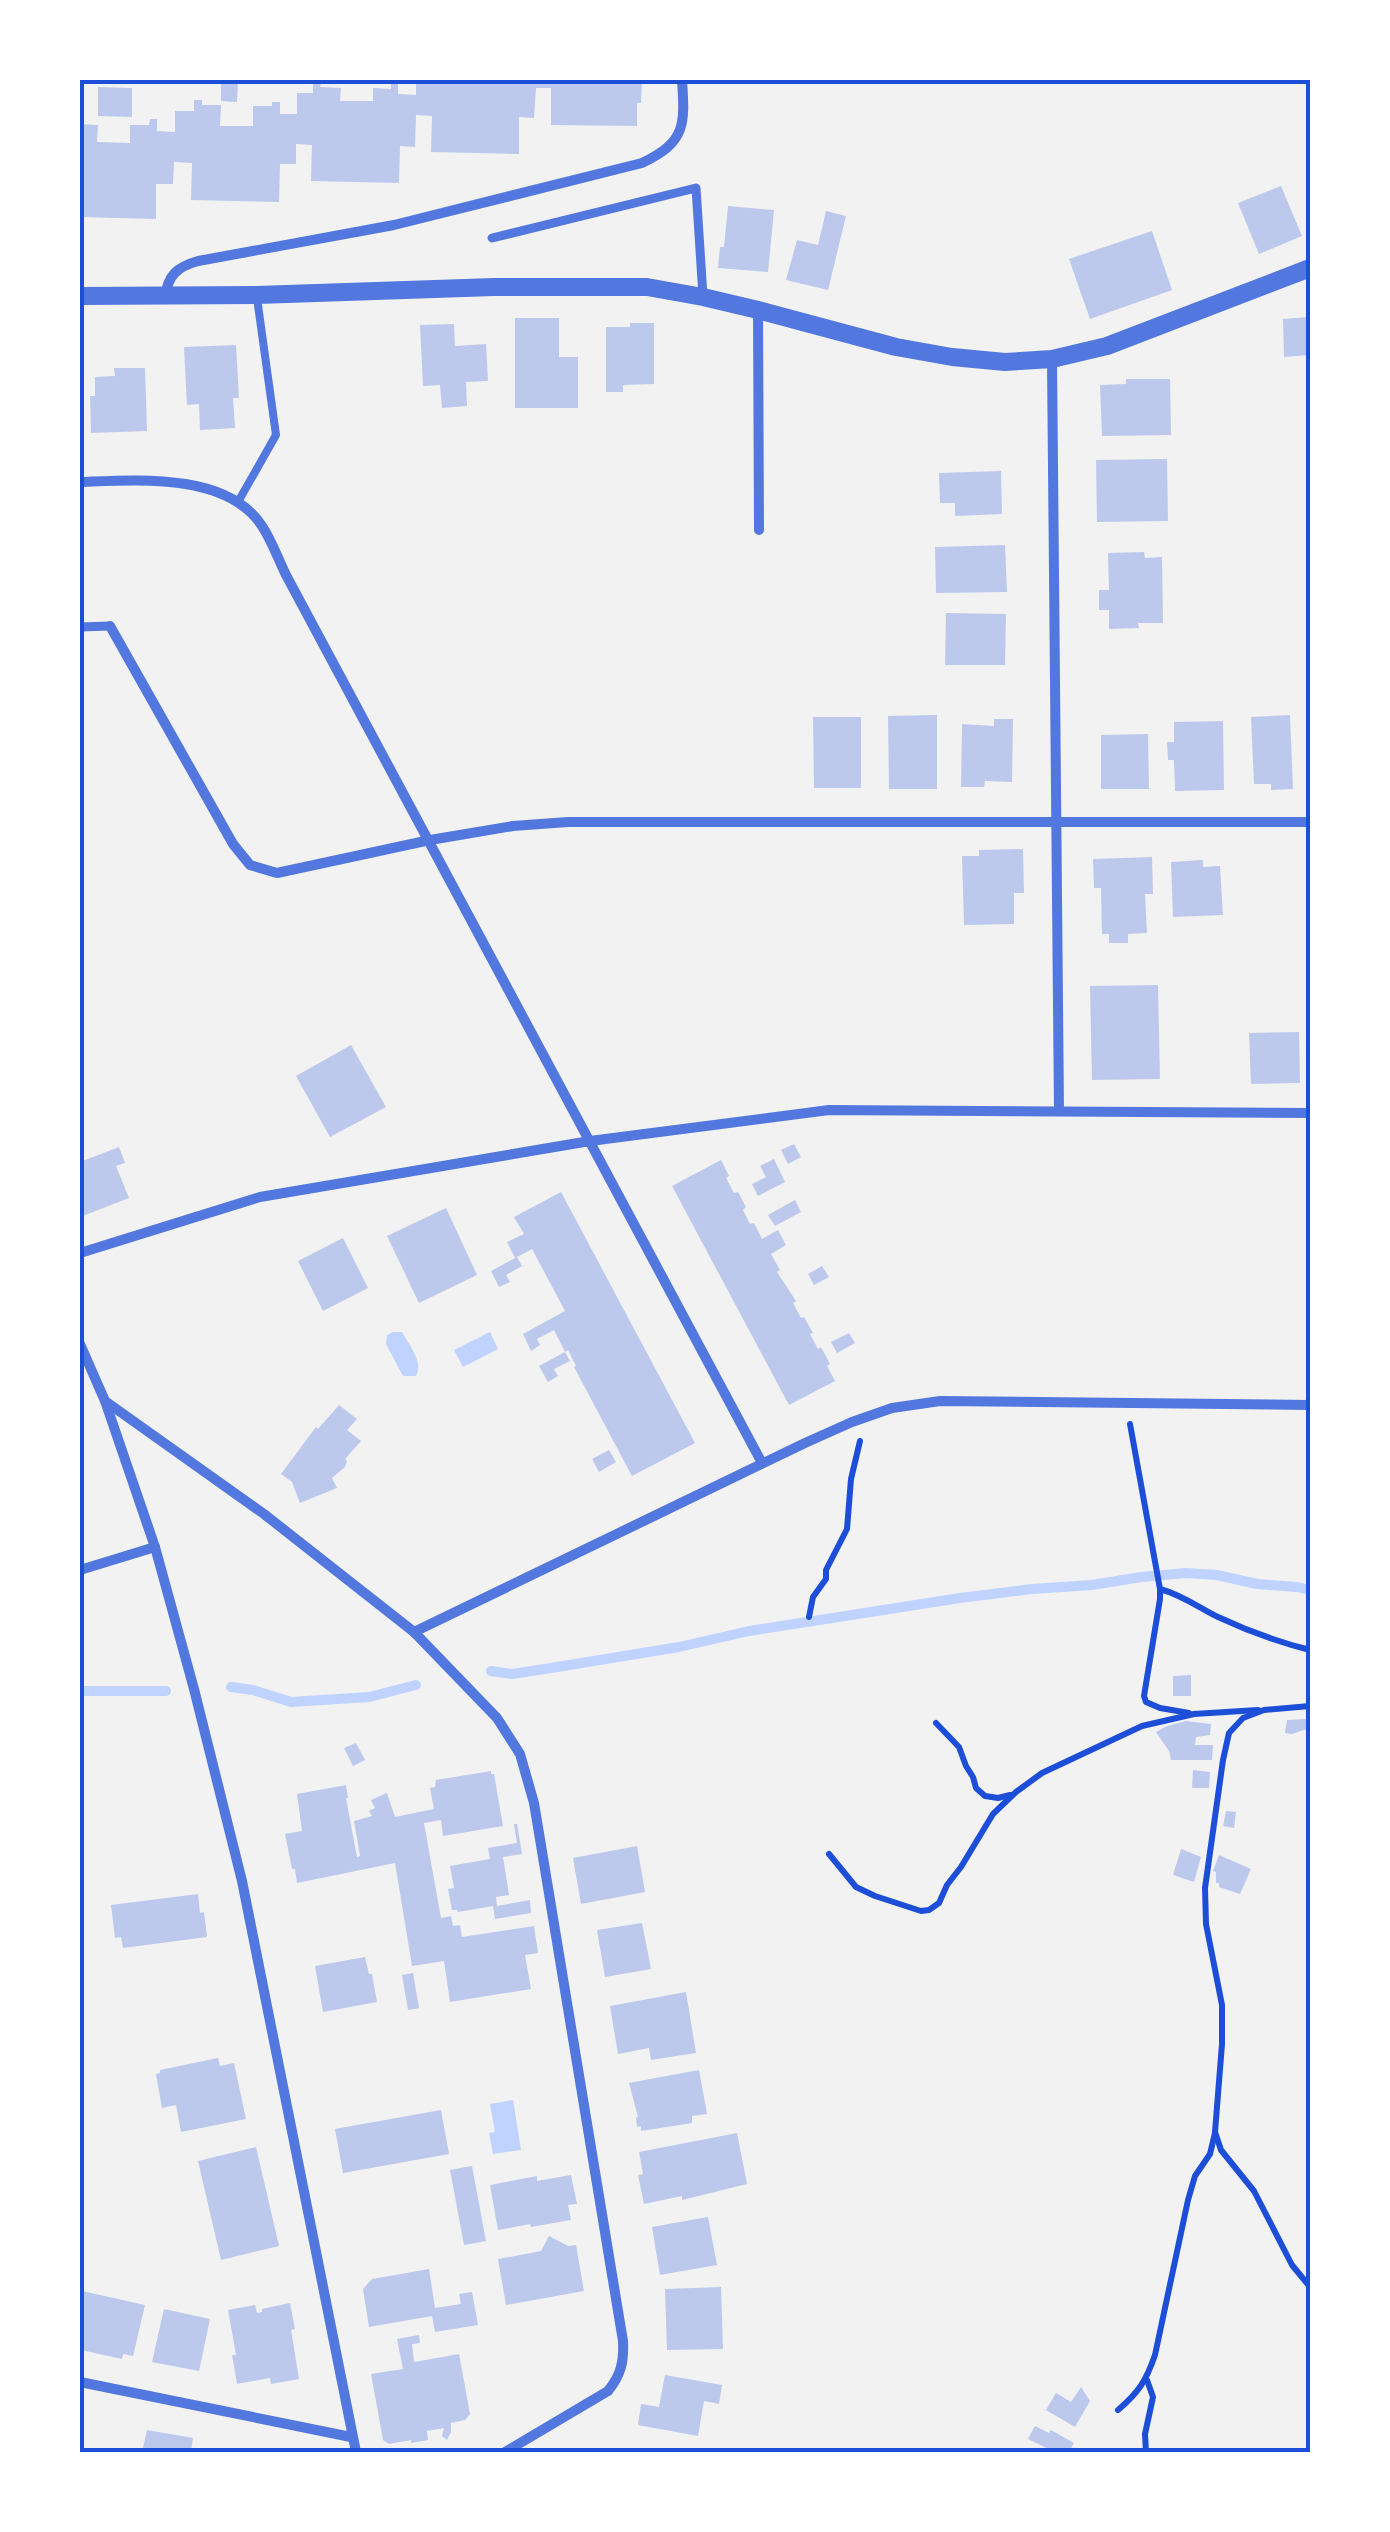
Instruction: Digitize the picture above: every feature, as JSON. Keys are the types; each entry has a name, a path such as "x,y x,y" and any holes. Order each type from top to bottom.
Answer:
{"street":[{"path":"165,296 174,271 198,261 394,225 642,163 670,147 680,133 684,113 682,80"},
{"path":"492,238 696,188 703,297"},
{"path":"80,296 647,288 758,310 896,347 1005,362 1052,359 1108,346 1310,268"},
{"path":"758,310 759,530"},
{"path":"1052,359 1059,1111"},
{"path":"80,482 188,482 238,502 260,523 762,1463"},
{"path":"80,627 110,626 233,844 250,865 277,874 430,840 513,826 568,822 1310,822"},
{"path":"80,1253 260,1197 590,1141 829,1110 1310,1113"},
{"path":"80,1344 105,1401 154,1547 242,1881 356,2452"},
{"path":"105,1401 264,1514 414,1632 497,1718 520,1754 534,1802 624,2360 608,2392 505,2452"},
{"path":"414,1632 762,1463 892,1408 940,1401 1310,1405"},
{"path":"80,1570 154,1547"},
{"path":"80,2382 351,2437"}],"lane":[{"path":"238,502 276,436 257,295"}],"path":[{"path":"1126,1403 1160,1589 1144,1696 1146,1702 1160,1708 1194,1714"},
{"path":"809,1617 812,1597 826,1579 826,1570 847,1529 851,1478 868,1416"},
{"path":"1160,1589 1181,1595 1250,1630 1307,1649"},
{"path":"829,1854 856,1887 921,1911 929,1910 962,1867 993,1814 1042,1773 1142,1726 1194,1714 1308,1706"},
{"path":"1118,2410 1135,2396 1155,2355 1188,2200 1195,2176 1210,2154 1215,2132 1222,2005 1206,1924 1205,1888 1229,1733 1242,1718 1264,1710"},
{"path":"936,1724 959,1746 976,1788 985,1796 998,1798 1016,1792"},
{"path":"1215,2132 1221,2150 1254,2190 1292,2265 1310,2287"},
{"path":"1146,2379 1153,2396 1145,2434 1146,2452"}],"water":[{"path":"402,1332 415,1354 416,1376 403,1376 386,1344 387,1335"},
{"path":"490,1332 498,1349 463,1367 454,1350"},
{"path":"513,2100 521,2150 493,2154 489,2133 495,2132 490,2104"}],"building":[{"path":"221,80 238,80 237,102 221,101"},
{"path":"416,80 642,80 641,103 637,103 637,126 551,125 551,88 536,88 534,118 519,117 519,154 431,152 432,116 416,115 415,147 400,146 399,183 311,181 312,145 296,144 296,164 280,164 279,202 191,200 192,163 174,162 173,184 156,184 156,219 80,217 80,124 98,125 97,142 130,143 130,125 149,125 150,119 157,119 157,131 175,132 175,111 194,111 194,100 202,100 202,105 221,105 220,126 253,126 253,106 280,102 280,114 297,114 297,93 313,93 313,83 341,88 340,101 373,101 373,88 391,89 391,84 398,84 398,94 416,95"},
{"path":"98,87 132,88 132,117 98,116"},
{"path":"1281,186 1302,236 1259,254 1238,203"},
{"path":"728,206 774,210 768,272 718,268"},
{"path":"826,211 846,216 828,290 786,280 797,240 818,245"},
{"path":"1152,231 1172,290 1090,319 1069,259"},
{"path":"1310,317 1310,355 1284,357 1283,319"},
{"path":"515,318 559,318 559,357 578,357 578,408 515,408"},
{"path":"630,323 654,323 654,384 623,385 623,392 606,392 606,327 630,327"},
{"path":"454,324 455,346 486,344 488,381 466,382 467,406 442,408 440,385 423,386 420,325"},
{"path":"236,345 239,398 233,398 235,428 200,430 199,404 187,405 184,347"},
{"path":"114,368 145,368 147,431 91,433 90,396 95,396 95,377 115,376"},
{"path":"1126,379 1170,379 1171,435 1102,436 1100,385 1126,384"},
{"path":"1167,459 1168,521 1097,522 1096,460"},
{"path":"1001,471 1002,514 955,516 955,503 940,503 939,473"},
{"path":"1005,545 1007,592 936,593 935,547"},
{"path":"1144,552 1145,558 1162,557 1163,623 1109,629 1109,610 1099,610 1099,590 1109,590 1108,553"},
{"path":"946,613 1006,614 1005,665 945,665"},
{"path":"937,715 937,789 889,789 888,716"},
{"path":"1290,715 1293,789 1271,790 1271,784 1254,784 1251,717"},
{"path":"813,717 861,717 861,788 814,788"},
{"path":"994,719 1013,719 1012,782 985,781 984,787 961,787 962,724 994,726"},
{"path":"1223,721 1224,790 1175,791 1174,760 1168,760 1167,742 1174,742 1174,722"},
{"path":"1148,734 1149,789 1101,789 1101,735"},
{"path":"1023,849 1024,893 1014,893 1014,924 964,925 962,856 979,856 979,850"},
{"path":"1152,857 1153,894 1145,894 1147,933 1128,934 1128,943 1109,943 1109,934 1102,934 1101,888 1094,888 1093,859"},
{"path":"1203,860 1203,867 1220,866 1223,915 1173,917 1171,862"},
{"path":"1158,985 1160,1079 1092,1080 1090,986"},
{"path":"1299,1032 1300,1083 1251,1084 1249,1033"},
{"path":"351,1045 386,1107 330,1137 296,1076"},
{"path":"794,1144 801,1157 788,1164 781,1150"},
{"path":"119,1147 125,1163 116,1166 129,1198 80,1217 80,1162"},
{"path":"774,1159 785,1182 758,1196 752,1184 766,1177 760,1166"},
{"path":"721,1160 729,1176 726,1178 746,1207 743,1210 750,1224 754,1223 762,1239 778,1230 786,1245 771,1254 780,1270 777,1272 796,1301 793,1303 813,1333 810,1334 818,1349 821,1347 835,1381 789,1405 672,1186"},
{"path":"561,1192 695,1443 632,1476 554,1330 537,1339 540,1345 531,1351 523,1334 565,1311 532,1249 515,1258 507,1242 524,1234 514,1217"},
{"path":"795,1200 801,1212 775,1226 768,1215"},
{"path":"446,1208 477,1275 419,1303 387,1236"},
{"path":"343,1238 368,1288 323,1311 298,1261"},
{"path":"517,1257 522,1266 506,1275 510,1282 499,1287 491,1271"},
{"path":"822,1266 829,1277 814,1285 808,1274"},
{"path":"849,1333 855,1343 837,1353 831,1342"},
{"path":"565,1352 570,1361 554,1369 558,1376 548,1382 539,1366"},
{"path":"339,1405 357,1419 347,1430 361,1441 345,1459 345,1467 332,1478 337,1488 300,1503 292,1482 281,1474 316,1427"},
{"path":"609,1450 616,1462 599,1472 592,1459"},
{"path":"1191,1675 1191,1696 1173,1696 1173,1676"},
{"path":"1306,1719 1307,1729 1285,1733 1287,1720"},
{"path":"1186,1721 1211,1724 1210,1735 1196,1737 1195,1745 1213,1745 1212,1760 1171,1760 1156,1732"},
{"path":"356,1743 365,1760 353,1766 344,1748"},
{"path":"1193,1770 1210,1772 1209,1788 1192,1788"},
{"path":"491,1771 503,1826 443,1836 441,1820 424,1823 441,1918 451,1916 453,1926 460,1925 462,1937 534,1926 538,1953 525,1955 531,1989 450,2002 444,1961 412,1966 395,1863 297,1883 285,1834 302,1831 297,1794 346,1785 357,1857 360,1856 354,1821 372,1816 369,1811 375,1808 371,1800 387,1793 395,1817 434,1809 430,1788 435,1787 436,1780"},
{"path":"1226,1811 1236,1812 1234,1828 1223,1826"},
{"path":"514,1824 522,1854 503,1857 509,1895 496,1897 497,1906 530,1900 531,1913 495,1919 493,1906 452,1910 448,1889 454,1888 450,1866 490,1859 488,1848 517,1843"},
{"path":"637,1846 645,1892 581,1904 573,1858"},
{"path":"1181,1849 1201,1857 1194,1882 1173,1875"},
{"path":"1219,1855 1251,1869 1240,1894 1216,1883 1213,1871"},
{"path":"198,1894 207,1937 123,1948 121,1937 115,1938 111,1905"},
{"path":"642,1923 651,1969 605,1977 597,1930"},
{"path":"365,1957 377,2002 323,2012 315,1966"},
{"path":"413,1973 419,2008 408,2010 402,1975"},
{"path":"686,1992 696,2053 651,2060 649,2048 618,2054 610,2006"},
{"path":"218,2058 220,2066 234,2063 246,2119 181,2132 176,2105 162,2108 156,2074"},
{"path":"699,2070 707,2114 692,2116 692,2123 641,2131 641,2126 637,2127 629,2083"},
{"path":"441,2110 449,2154 343,2173 335,2129"},
{"path":"737,2133 747,2184 682,2200 682,2196 644,2204 638,2175 643,2174 639,2152"},
{"path":"256,2147 279,2246 221,2260 198,2161"},
{"path":"472,2166 486,2241 464,2245 450,2170"},
{"path":"571,2175 577,2204 568,2205 571,2220 498,2230 490,2185 537,2176 537,2181"},
{"path":"708,2217 717,2265 660,2275 652,2227"},
{"path":"549,2236 568,2246 576,2245 584,2291 506,2305 498,2259 541,2251"},
{"path":"429,2269 435,2308 461,2304 459,2294 472,2292 478,2325 435,2332 432,2316 369,2327 363,2289 372,2279"},
{"path":"721,2287 723,2349 667,2350 665,2289"},
{"path":"82,2291 145,2305 133,2356 123,2354 122,2359 81,2350"},
{"path":"290,2303 299,2379 271,2384 270,2378 237,2384 228,2310 255,2305 257,2313"},
{"path":"164,2309 210,2319 199,2371 152,2362"},
{"path":"419,2335 420,2343 412,2344 414,2362 459,2354 470,2414 465,2420 451,2423 447,2440 442,2436 444,2428 427,2431 428,2440 389,2444 383,2440 371,2374 403,2369 397,2339"},
{"path":"665,2375 722,2385 719,2404 704,2401 698,2436 638,2425 641,2404 659,2407"},
{"path":"1081,2387 1090,2401 1075,2427 1046,2410 1056,2393 1071,2402"},
{"path":"1035,2426 1074,2443 1069,2452 1055,2452 1028,2439"},
{"path":"147,2430 193,2438 191,2452 142,2452"}],"waterway":[{"path":"491,1671 512,1674 960,1598 1141,1577 1217,1575 1310,1590"},
{"path":"231,1687 291,1702 369,1697 416,1685"},
{"path":"80,1691 166,1691"}]}
